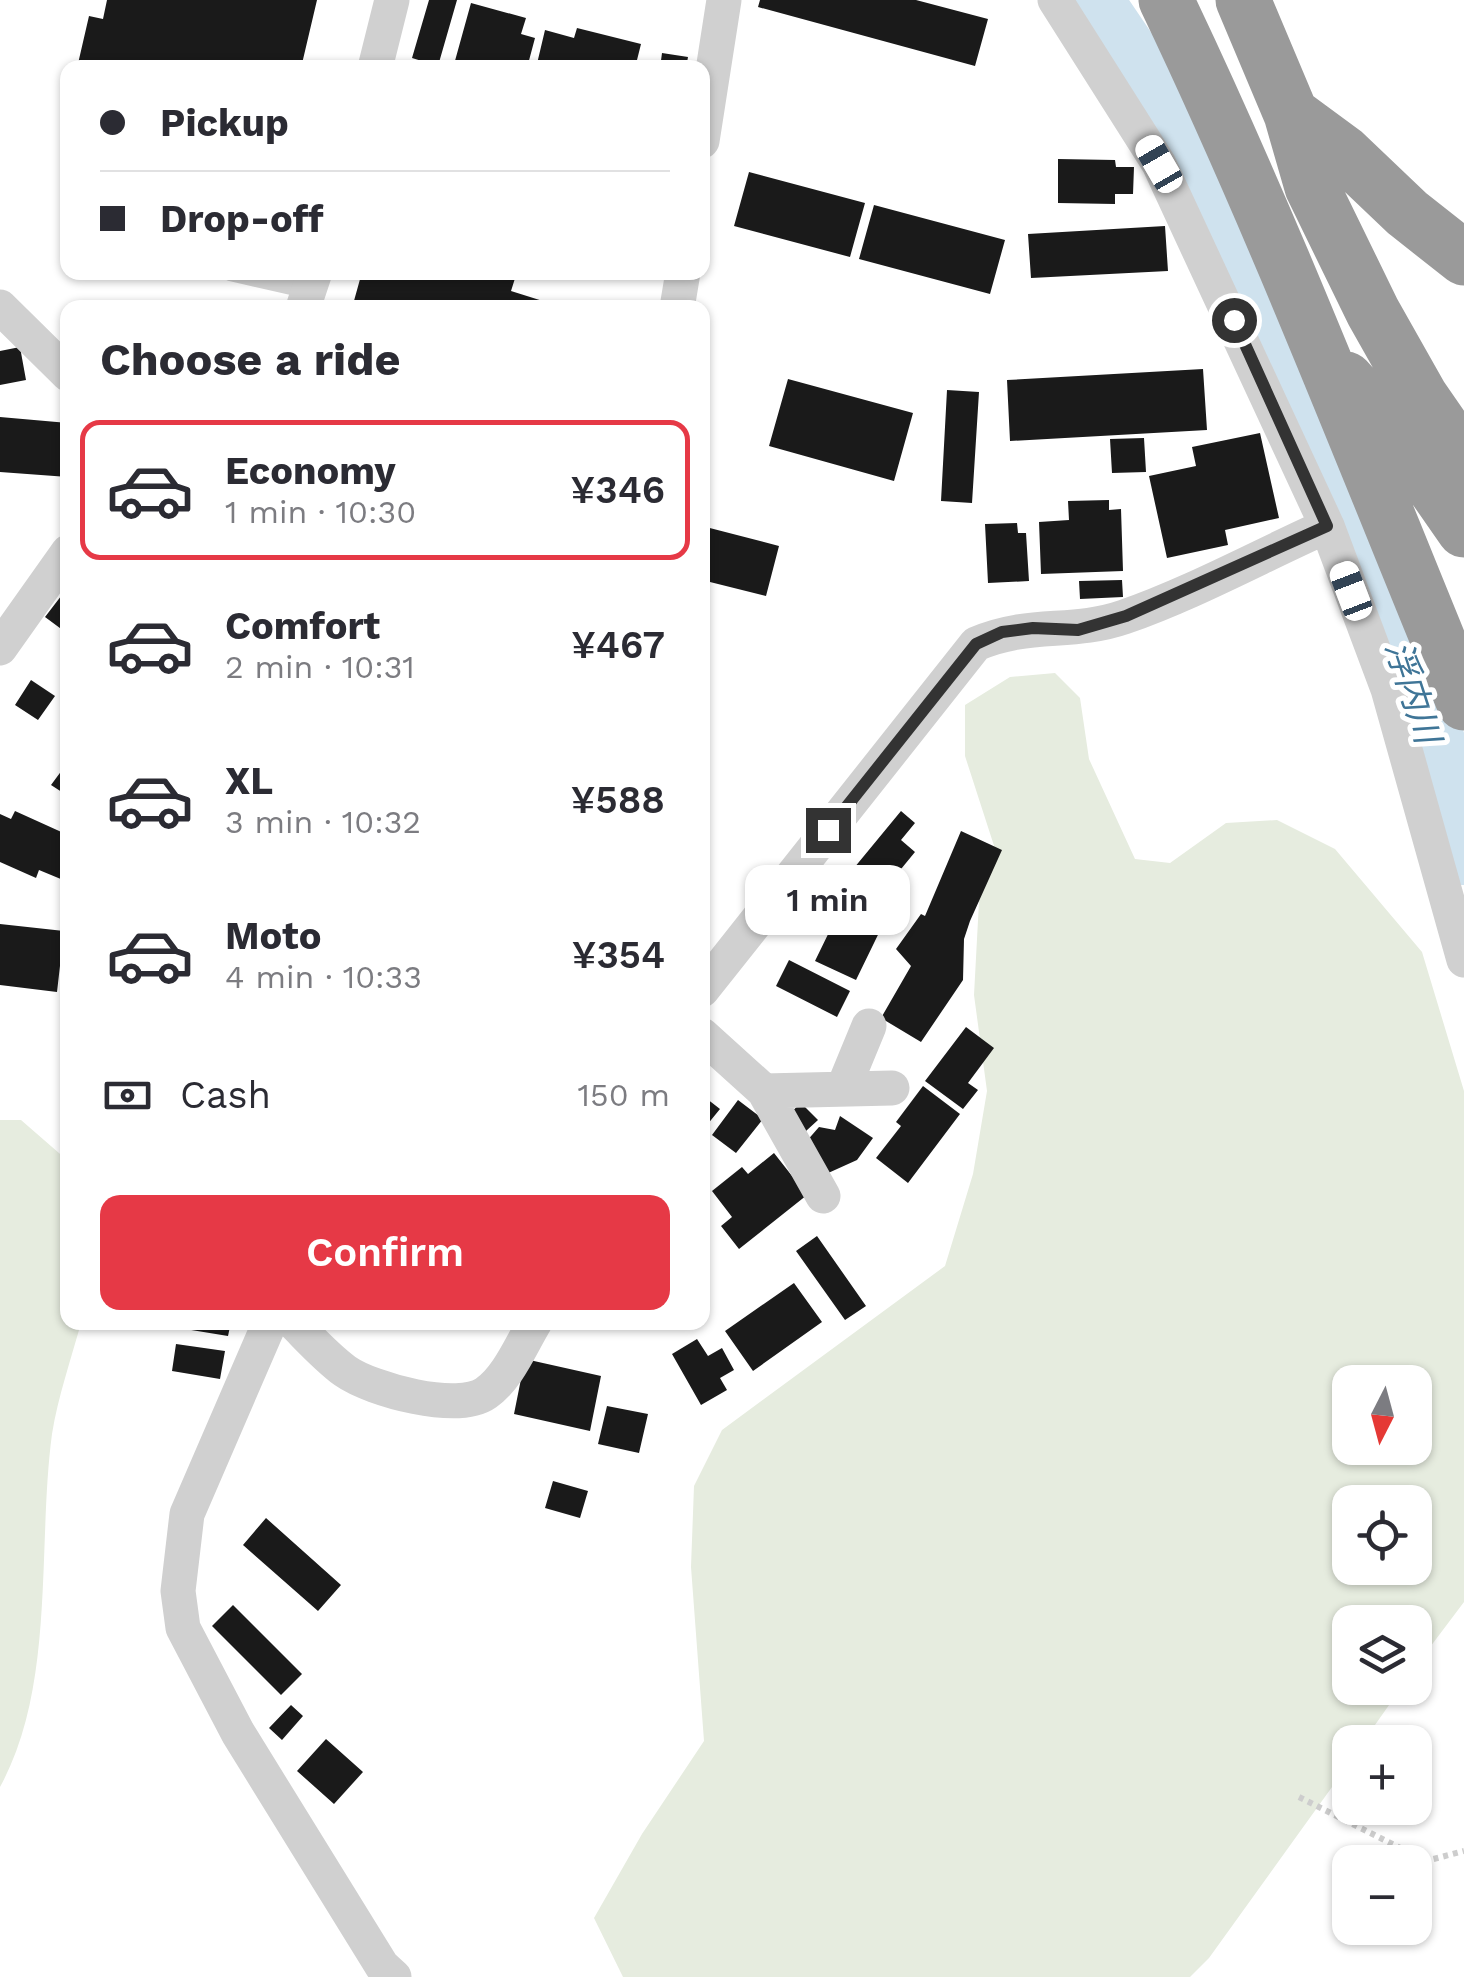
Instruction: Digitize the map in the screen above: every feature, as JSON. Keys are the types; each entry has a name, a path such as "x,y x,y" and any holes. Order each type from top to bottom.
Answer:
{"highway":[{"path":"1166,0 1326,358 1464,703"},
{"path":"1243,0 1291,114 1312,188 1373,312 1420,396 1464,459"},
{"path":"1291,114 1344,153 1407,214 1464,258"},
{"path":"1326,358 1402,441 1464,530"}],"street":[{"path":"376,60 392,0"},
{"path":"710,90 724,0"},
{"path":"1056,0 1159,164 1327,526 1388,689 1464,960"},
{"path":"0,307 60,366"},
{"path":"710,980 976,644 1002,632 1033,628 1078,630 1126,616 1327,526"},
{"path":"0,648 15,597 60,559"},
{"path":"843,1088 869,1026"},
{"path":"710,1042 764,1090 824,1196"},
{"path":"764,1090 892,1088"},
{"path":"267,1330 187,1514 178,1591 182,1628 238,1733 382,1966 394,1977"},
{"path":"302,1330 346,1371 370,1384 458,1402 476,1400 492,1390 530,1330"}],"lane":[{"path":"265,280 309,290"}],"path":[{"path":"1299,1797 1426,1861 1464,1851"}],"shaded area":[{"path":"1055,673 1080,698 1089,759 1135,859 1170,863 1226,823 1277,820 1335,849 1422,952 1464,1091 1464,1602 1432,1644 1432,1605 1332,1605 1332,1705 1389,1705 1375,1725 1332,1725 1332,1787 1209,1958 1190,1977 623,1977 594,1918 642,1834 704,1741 691,1567 694,1486 722,1430 945,1266 973,1174 987,1091 974,995 980,883 997,855 965,756 965,705 1010,677"},
{"path":"0,1120 21,1120 60,1154 60,1330 79,1330 52,1434 41,1614 30,1705 18,1747 0,1787"}],"building":[{"path":"107,0 317,0 303,60 79,60 89,16 103,19"},
{"path":"429,0 457,0 440,60 412,58"},
{"path":"760,0 916,0 988,19 975,66 758,7"},
{"path":"471,3 526,18 521,34 535,38 529,60 455,60"},
{"path":"577,28 641,44 637,60 538,60 545,30 574,38"},
{"path":"662,53 688,57 687,60 661,60"},
{"path":"1058,159 1115,160 1116,167 1134,167 1133,194 1115,194 1115,204 1058,203"},
{"path":"749,172 865,203 850,257 734,226"},
{"path":"874,205 1005,240 990,294 859,259"},
{"path":"1165,226 1168,271 1031,278 1028,234"},
{"path":"360,280 514,280 511,291 540,300 354,300"},
{"path":"20,347 26,380 0,385 0,351"},
{"path":"1203,369 1207,430 1010,441 1007,380"},
{"path":"788,379 913,413 894,481 769,446"},
{"path":"947,390 979,392 972,503 941,501"},
{"path":"0,417 60,422 60,476 0,472"},
{"path":"1260,433 1279,518 1225,530 1228,545 1167,558 1149,476 1196,466 1192,447"},
{"path":"1144,438 1146,472 1112,473 1110,439"},
{"path":"1109,500 1109,510 1121,509 1123,571 1041,574 1039,522 1069,520 1068,501"},
{"path":"1017,523 1018,533 1026,533 1029,581 988,583 985,524"},
{"path":"710,528 779,546 766,596 710,582"},
{"path":"1122,580 1123,597 1080,599 1079,581"},
{"path":"60,597 60,628 45,617"},
{"path":"31,680 55,696 38,720 15,705"},
{"path":"60,773 60,791 51,785"},
{"path":"15,811 60,831 60,879 39,870 36,878 0,862 0,814 11,819"},
{"path":"901,811 915,823 901,840 915,852 883,891 854,868"},
{"path":"961,831 1002,850 964,939 963,980 921,1042 881,1018 911,966 896,949 921,914 925,916"},
{"path":"851,887 892,906 856,980 815,961"},
{"path":"0,924 60,931 57,992 0,985"},
{"path":"789,960 850,991 837,1017 776,986"},
{"path":"966,1027 994,1048 968,1083 978,1090 963,1109 925,1081"},
{"path":"923,1086 960,1114 908,1183 876,1158 901,1126 896,1122"},
{"path":"738,1100 763,1119 736,1153 712,1135"},
{"path":"710,1101 720,1109 710,1121"},
{"path":"801,1103 818,1120 806,1131 789,1114"},
{"path":"840,1116 873,1138 857,1160 826,1174 805,1143 819,1127 835,1130"},
{"path":"774,1153 807,1195 739,1249 721,1226 732,1217 712,1191 742,1167 748,1174"},
{"path":"817,1236 866,1306 845,1320 796,1251"},
{"path":"794,1283 822,1322 753,1371 725,1331"},
{"path":"191,1330 229,1330 228,1336"},
{"path":"697,1339 708,1356 722,1348 734,1370 720,1378 727,1390 701,1405 672,1354"},
{"path":"176,1344 225,1351 220,1379 172,1371"},
{"path":"525,1359 601,1376 590,1431 514,1414"},
{"path":"607,1406 648,1414 639,1453 598,1444"},
{"path":"553,1481 588,1491 580,1518 545,1508"},
{"path":"266,1518 341,1585 318,1611 243,1545"},
{"path":"233,1605 302,1674 281,1695 212,1626"},
{"path":"291,1705 303,1716 282,1740 269,1728"},
{"path":"326,1739 363,1772 334,1804 297,1771"}],"waterway":[{"name":"浮内川","path":"1088,0 1160,106 1309,431 1393,630 1451,800 1464,851"}],"route":[{"path":"828,830 976,644 1002,632 1033,628 1078,630 1126,616 1327,526 1234,320"}]}
